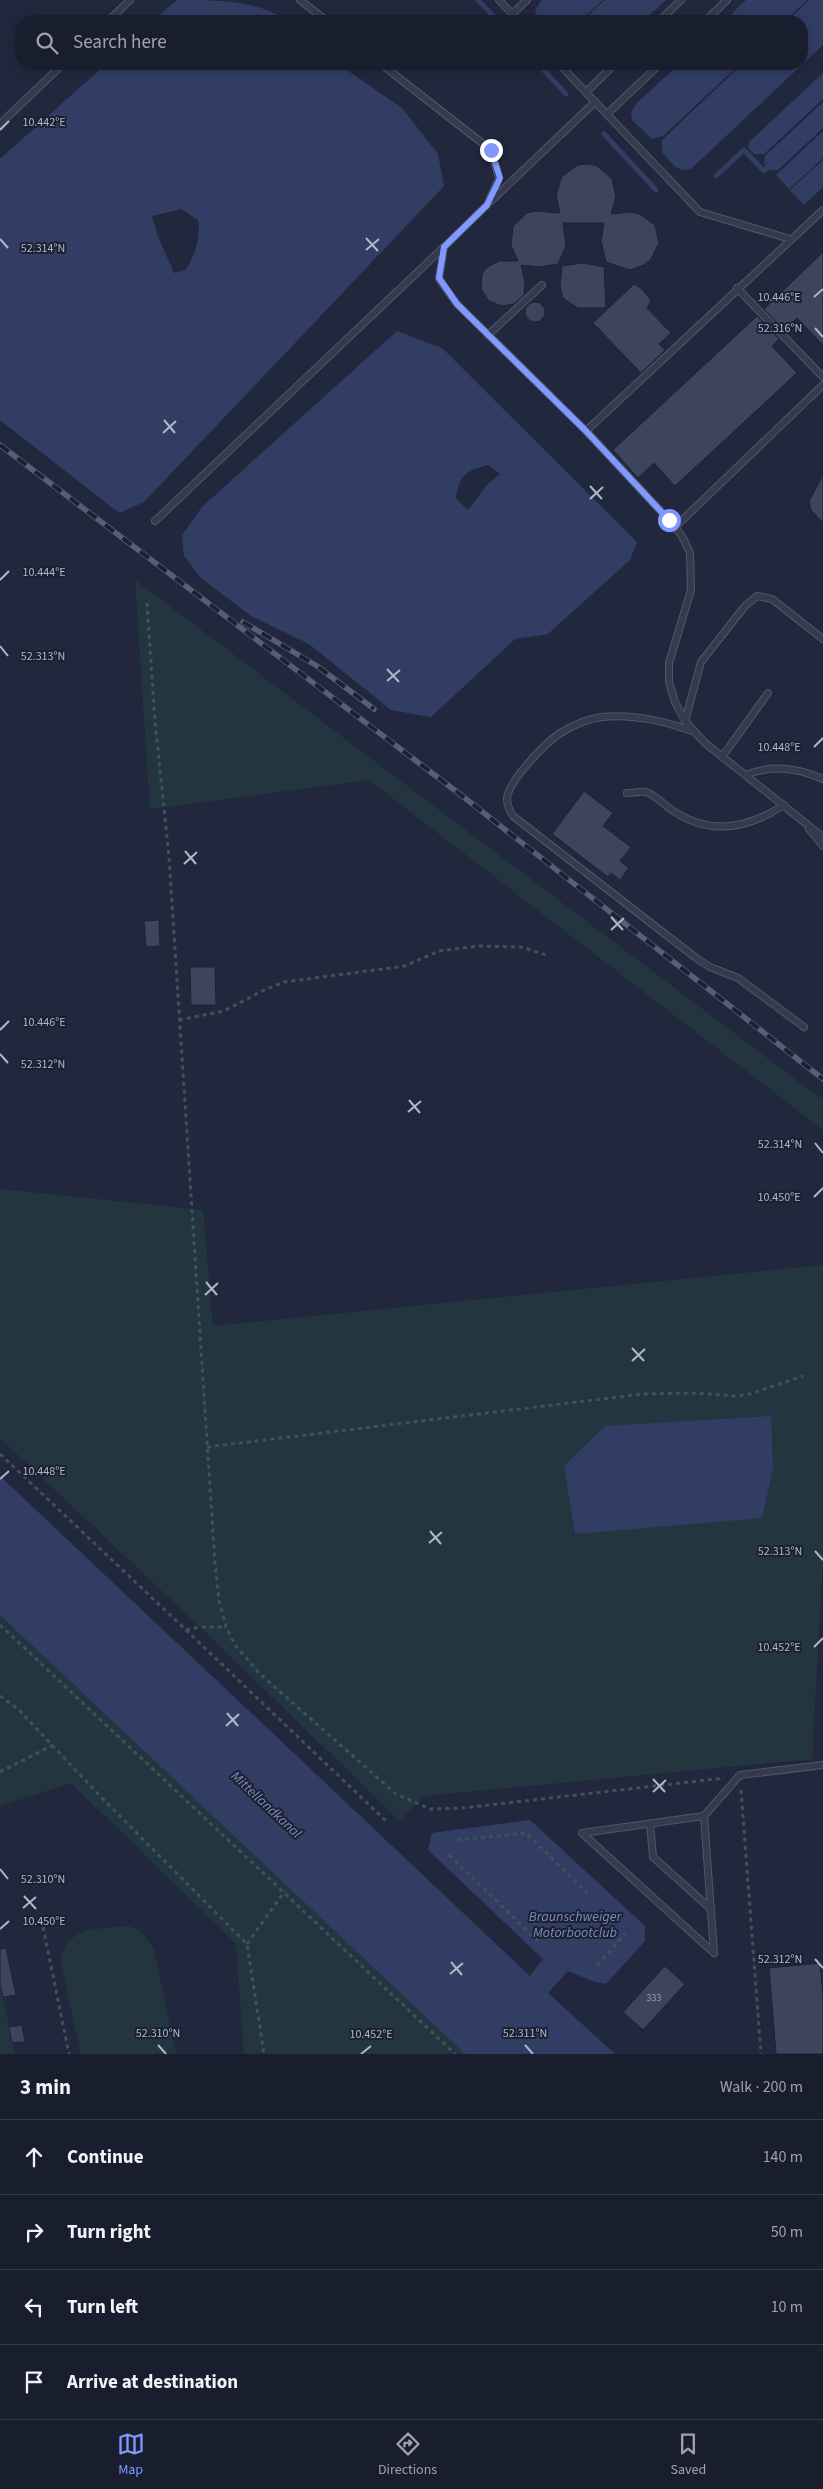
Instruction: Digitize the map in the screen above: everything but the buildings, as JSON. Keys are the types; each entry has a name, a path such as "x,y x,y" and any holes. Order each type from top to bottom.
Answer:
{"lane":[{"path":"114,15 130,0"},
{"path":"300,0 319,15"},
{"path":"499,0 512,14 527,0"},
{"path":"665,15 681,0"},
{"path":"711,15 727,0"},
{"path":"0,124 57,70"},
{"path":"389,70 491,150 500,178 487,205"},
{"path":"565,70 700,212 790,239"},
{"path":"586,92 609,70"},
{"path":"607,114 654,70"},
{"path":"155,521 595,102"},
{"path":"586,431 737,288 823,210"},
{"path":"444,247 439,278 457,304 586,431 675,527 690,553 691,590 687,608 672,646 669,663 669,682 675,702 685,721 693,732 722,757 823,837"},
{"path":"488,335 542,285"},
{"path":"737,288 823,377"},
{"path":"675,527 823,385"},
{"path":"685,721 702,662 745,606 756,596 772,599 823,639"},
{"path":"722,757 768,693"},
{"path":"693,732 667,722 620,716 584,721 560,733 548,743 510,788 507,798 508,809 513,816 689,953 710,967 738,978 804,1027"},
{"path":"746,775 760,770 775,768 802,772 823,779"},
{"path":"627,793 646,792 676,813 694,822 731,828 760,819 784,805"},
{"path":"800,818 823,846"},
{"path":"704,1816 714,1953 582,1833 704,1816 740,1776 823,1765"},
{"path":"650,1824 653,1857 711,1910"}],"path":[{"path":"147,603 155,721 169,857 207,1446 219,1600 226,1628 247,1660 267,1680 396,1794 430,1809 472,1807 740,1776 761,2054"},
{"path":"179,1020 224,1011 284,982 405,966 439,951 479,946 521,947 549,956"},
{"path":"207,1446 643,1394 692,1393 736,1396 750,1394 803,1376"},
{"path":"0,1454 388,1823"},
{"path":"0,1625 285,1891 455,2054"},
{"path":"186,1630 200,1627 226,1628"},
{"path":"0,1696 18,1709 100,1797 247,1944 264,2054"},
{"path":"0,1772 53,1745"},
{"path":"457,1840 526,1833 590,1896"},
{"path":"449,1854 538,1941"},
{"path":"247,1944 285,1891"},
{"path":"43,1926 69,2054"},
{"path":"597,1965 625,1934"}],"shaded area":[{"path":"135,580 823,1100 823,1130 369,780 150,809"},
{"path":"0,1189 203,1210 213,1326 823,1265 823,1556 812,1759 423,1796 400,1821 200,1627 0,1438"},
{"path":"0,1615 465,2054 244,2054 236,1944 71,1783 0,1806"},
{"path":"128,1926 140,1930 154,1949 176,2054 81,2054 61,1963 63,1951 68,1942 85,1932 95,1929"},
{"path":"0,1985 15,2054 0,2054"}],"water":[{"path":"177,0 206,0 250,5 278,15 160,15"},
{"path":"542,0 603,0 587,15 537,15 535,10"},
{"path":"605,0 666,0 650,15 589,15"},
{"path":"746,0 807,0 791,15 730,15"},
{"path":"809,0 823,0 823,45 808,59 808,15 793,15"},
{"path":"99,70 347,70 402,108 438,154 444,186 144,502 119,513 0,420 0,159","holes":["181,209 198,220 197,246 186,270 174,273 157,234 152,216"]},
{"path":"673,70 734,70 663,136 652,139 632,120 631,112 636,104"},
{"path":"736,70 796,70 692,168 683,170 675,166 662,152 662,140"},
{"path":"823,73 823,99 764,154 754,154 748,148 749,142"},
{"path":"823,102 823,128 778,170 770,170 764,164 765,156"},
{"path":"823,131 823,158 789,189 776,175"},
{"path":"823,160 823,187 804,205 790,190"},
{"path":"397,331 442,348 637,542 630,560 548,634 515,639 431,717 391,710 309,644 251,616 201,578 184,556 182,535 202,507","holes":["488,465 500,474 487,485 468,510 456,498 462,479 474,469"]},
{"path":"771,1416 773,1468 762,1518 575,1534 564,1466 605,1426"},
{"path":"0,1476 530,1976 543,1959 428,1850 432,1833 530,1820 645,1926 645,1941 606,1984 592,1981 568,1971 548,1993 615,2054 465,2054 0,1615"}],"waterway":[{"path":"478,0 492,15"},
{"path":"544,70 566,94"},
{"path":"604,134 656,190"},
{"path":"716,176 744,150 764,171 767,168"}],"railway":[{"path":"0,445 461,795 823,1079"},
{"path":"243,622 317,666 374,709"}],"route":[{"path":"491,150 500,178 487,205 444,247 439,278 457,304 586,431 669,520"}],"water label":[{"name":"Mittellandkanal","path":"266,1805"},
{"name":"Braunschweiger Motorbootclub","path":"575,1925"}]}
